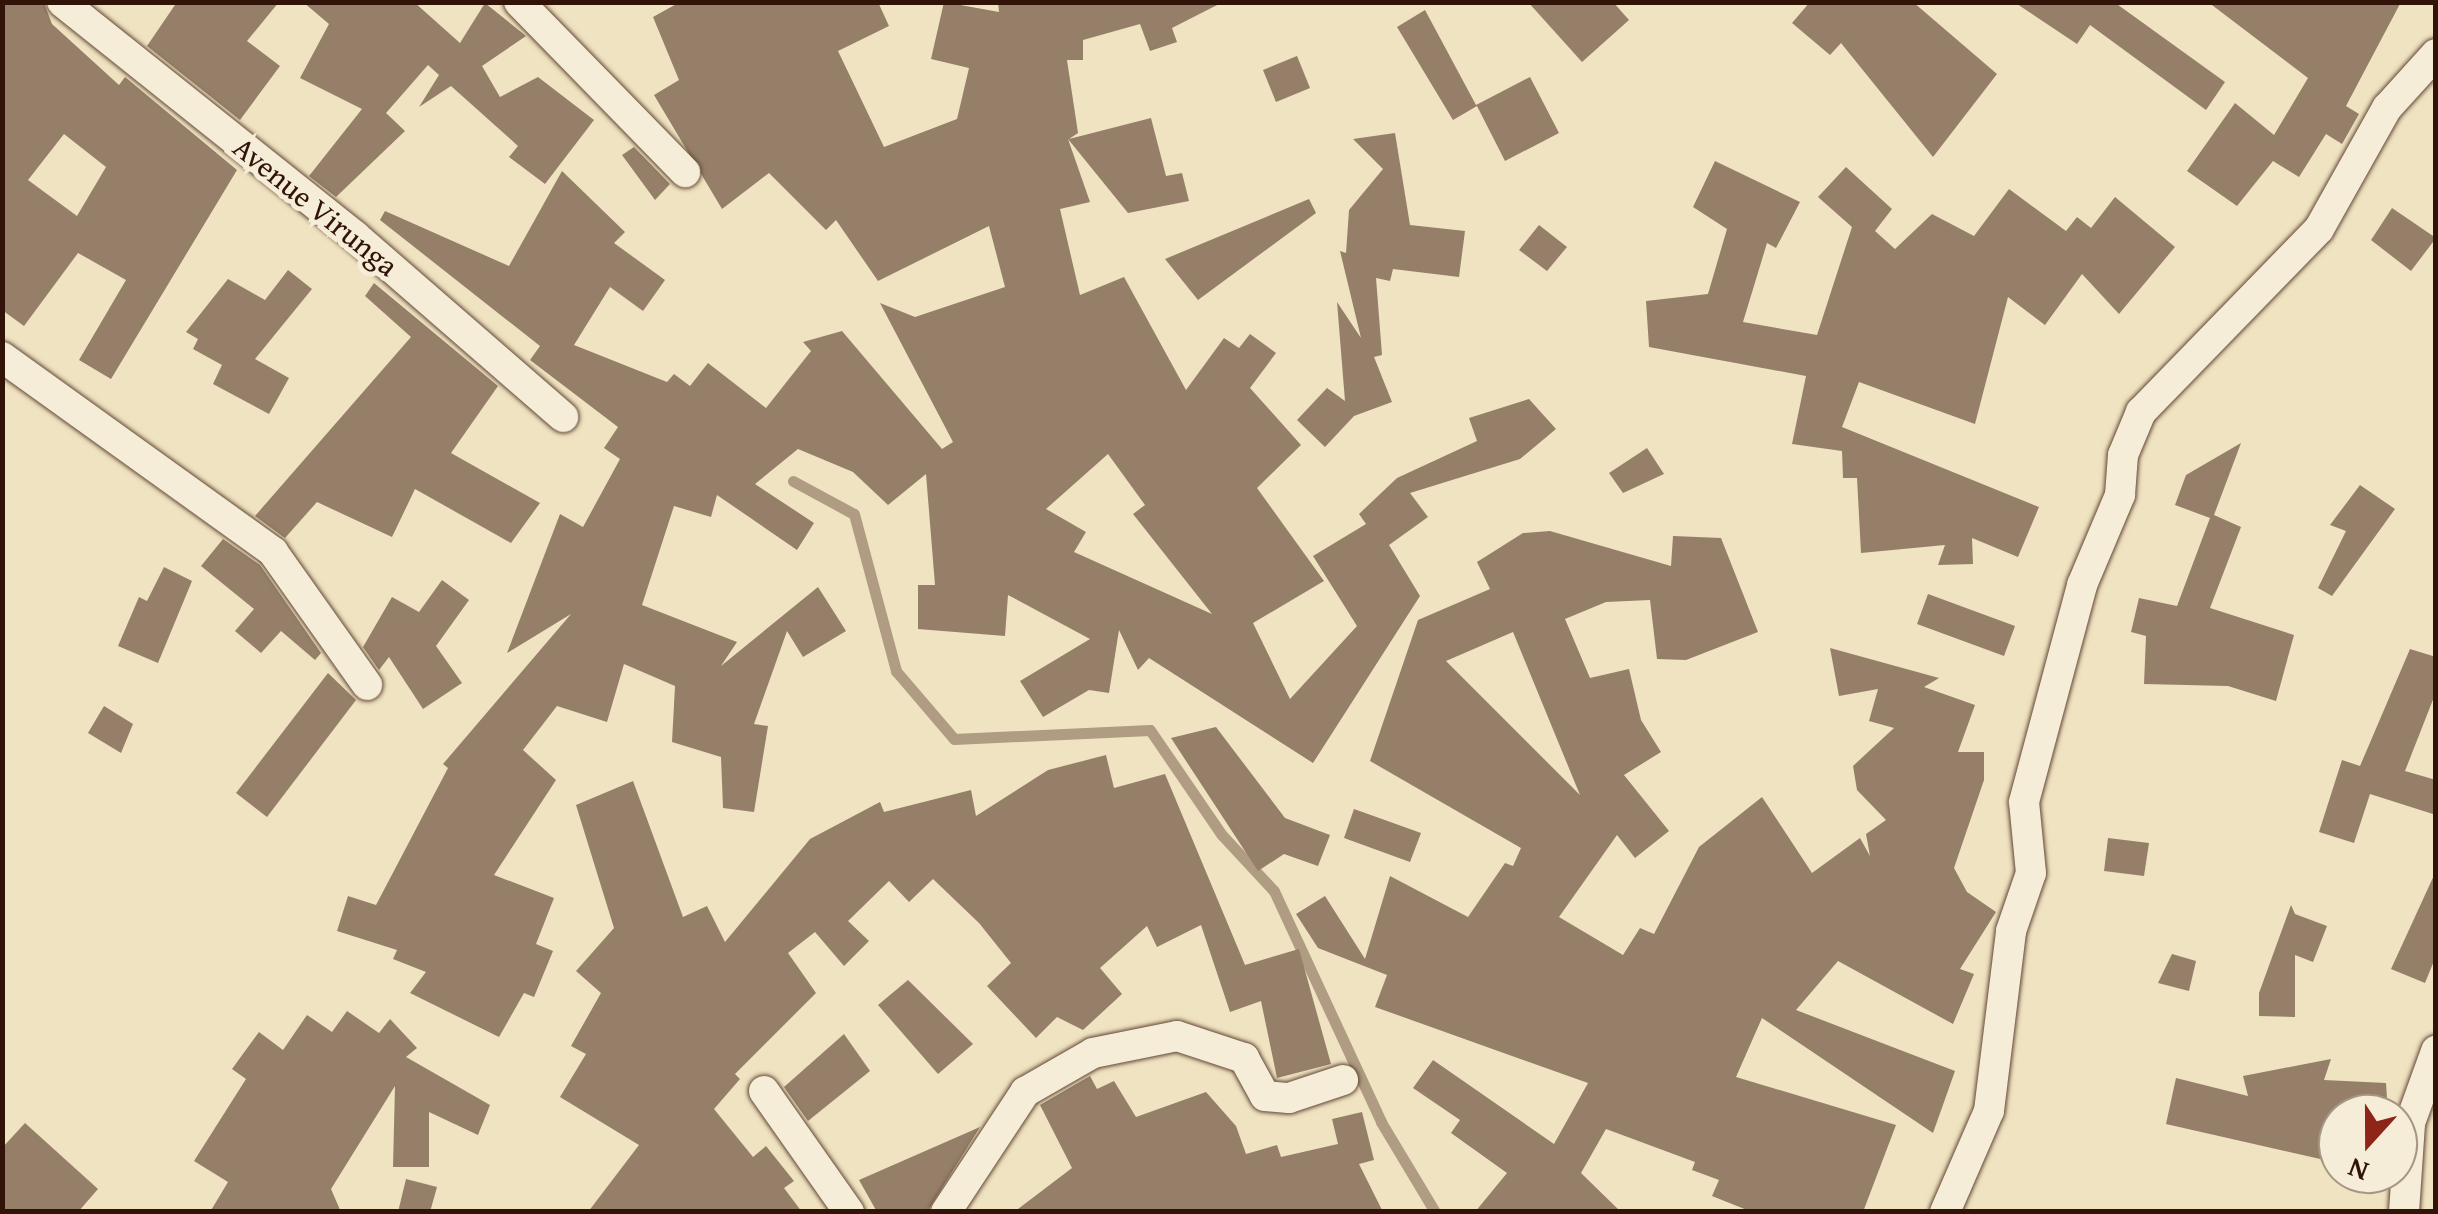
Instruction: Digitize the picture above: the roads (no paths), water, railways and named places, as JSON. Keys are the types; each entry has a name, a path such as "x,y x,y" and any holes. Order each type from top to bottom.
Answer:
{"street":[{"name":"Avenue Virunga","path":"62,2 356,236 563,417"},
{"path":"519,2 685,172"},
{"path":"1945,1212 1989,1110 2011,931 2031,874 2024,802 2082,584 2120,496 2129,440 2141,412 2319,229 2387,108 2436,54"},
{"path":"2,357 274,552 366,685"},
{"path":"946,1212 1025,1092 1092,1053 1177,1036 1244,1058 1265,1096 1289,1098 1342,1080"},
{"path":"2404,1212 2410,1124 2436,1051"},
{"path":"764,1091 850,1212"}],"waterway":[{"path":"793,481 854,514 896,671 954,739 1150,730 1222,835 1274,891 1381,1122 1435,1212"}]}
